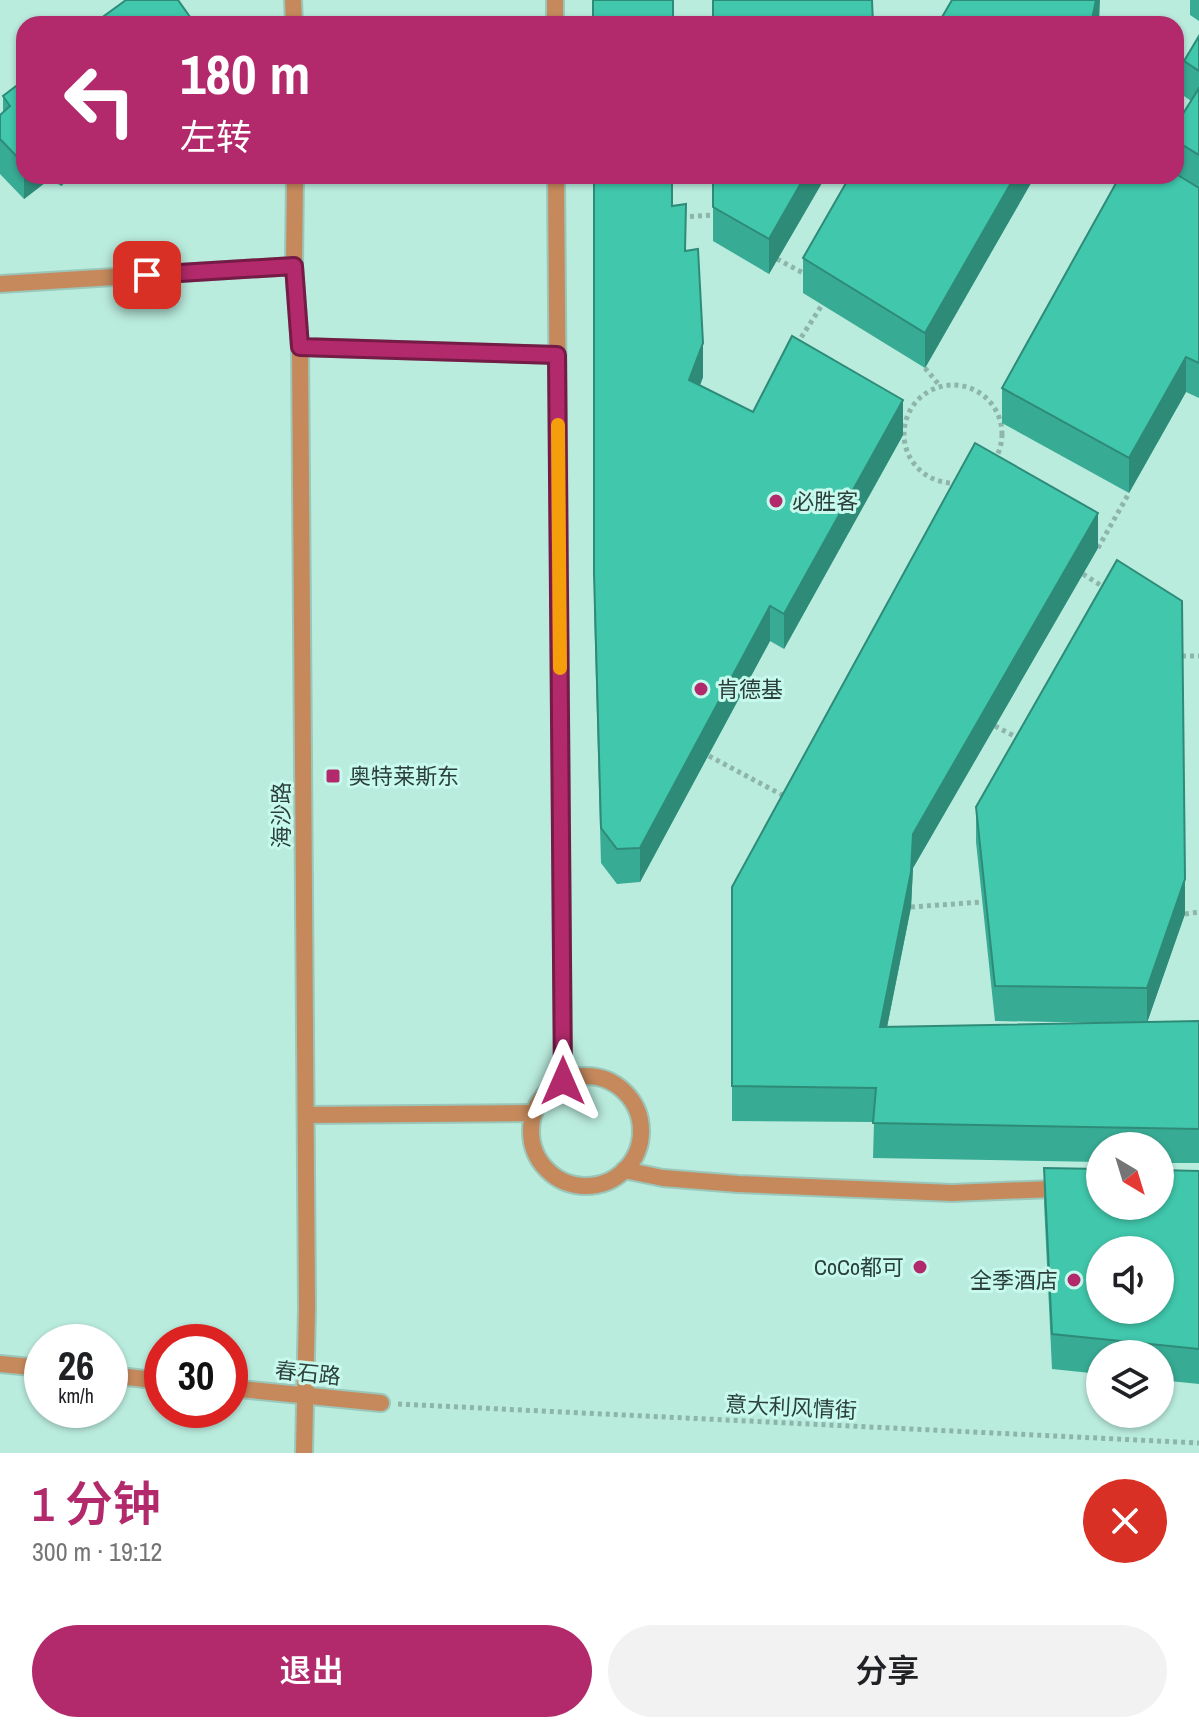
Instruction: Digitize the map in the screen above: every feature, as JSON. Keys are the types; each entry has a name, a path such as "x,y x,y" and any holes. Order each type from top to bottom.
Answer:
{"street":[{"name":"海沙路","path":"295,184 294,266 300,347 306,1115 304,1453"},
{"path":"556,184 563,1081"},
{"path":"0,284 294,266"},
{"path":"300,347 557,355"},
{"path":"596,1077 626,1093 636,1107 640,1141 624,1170 605,1183 591,1186 562,1180 548,1171 533,1148 534,1113 541,1099 563,1081 596,1077"},
{"path":"306,1115 534,1113"},
{"path":"624,1170 663,1178 738,1184 923,1192 1086,1187"},
{"path":"0,1364 24,1366"},
{"name":"春石路","path":"248,1389 381,1403"}],"path":[{"path":"673,218 713,215"},
{"path":"777,259 812,278"},
{"path":"793,350 822,305"},
{"path":"925,368 940,386 971,387 985,396 1002,423 1002,439 993,461 975,478 959,483 942,482 927,476 906,451 906,419 925,393 940,386"},
{"path":"1098,548 1129,493"},
{"path":"1083,574 1117,594"},
{"path":"1182,656 1199,656"},
{"path":"995,726 1031,745"},
{"path":"709,756 797,803"},
{"path":"911,907 982,902"},
{"path":"1185,914 1199,912"},
{"name":"意大利风情街","path":"381,1403 1199,1443"}],"building":[{"path":"126,0 178,0 189,16 104,16"},
{"path":"593,0 673,0 673,16 593,16"},
{"path":"713,0 872,0 873,16 713,16"},
{"path":"952,0 1096,0 1093,16 943,16"},
{"path":"1199,36 1199,71 1184,61"},
{"path":"16,86 16,156 0,139 0,115 10,106 3,96"},
{"path":"1199,88 1199,155 1184,146 1184,112"},
{"path":"1184,179 1199,188 1199,363 1186,357 1129,458 1002,388 1116,184 1184,184"},
{"path":"594,184 672,184 672,206 686,204 685,251 698,249 703,343 689,380 753,412 792,336 903,400 784,614 770,606 640,848 617,849 601,828 594,573"},
{"path":"713,184 800,184 769,239 713,207"},
{"path":"845,184 1010,184 925,333 803,258"},
{"path":"975,443 1098,513 913,834 911,872 880,1027 1199,1021 1199,1129 873,1123 876,1088 732,1086 732,887"},
{"path":"1117,560 1182,601 1185,879 1147,988 995,986 976,807"},
{"path":"1044,1168 1086,1169 1086,1220 1174,1220 1174,1170 1199,1171 1199,1349 1174,1346 1174,1340 1111,1340 1052,1334"}],"slow traffic":[{"path":"558,425 560,668"}],"place":[{"name":"必胜客","path":"776,501"},
{"name":"肯德基","path":"701,689"},
{"name":"奥特莱斯东","path":"333,776"},
{"name":"CoCo都可","path":"920,1267"},
{"name":"全季酒店","path":"1074,1280"}],"route":[{"path":"147,275 294,266 300,347 557,355 563,1081"}]}
